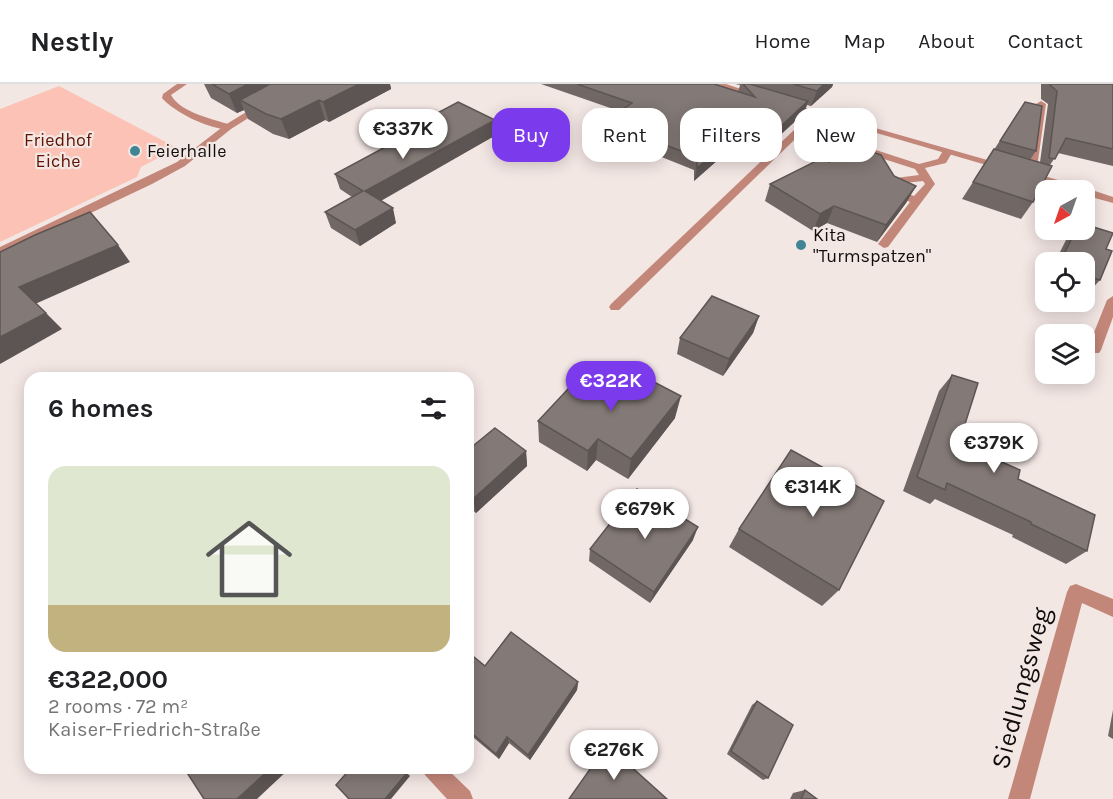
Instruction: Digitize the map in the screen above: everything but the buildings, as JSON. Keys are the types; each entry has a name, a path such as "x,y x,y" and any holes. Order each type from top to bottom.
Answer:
{"street":[{"path":"183,84 167,94 171,102 189,114 228,127"},
{"path":"717,84 800,108"},
{"path":"0,252 148,183 182,164 228,127 271,102"},
{"path":"1031,175 1041,104"},
{"path":"877,131 1047,180"},
{"path":"615,307 794,135"},
{"path":"877,154 919,167 942,161 948,151"},
{"path":"884,244 930,184 919,167"},
{"path":"916,201 902,195 888,182 926,177"},
{"path":"1095,195 1113,200"},
{"path":"1095,347 1113,300"},
{"name":"Siedlungsweg","path":"1019,799 1076,592 1113,608"},
{"path":"438,774 462,799"}],"green space":[{"name":"Friedhof Eiche","path":"59,86 177,148 141,167 137,177 0,242 0,109"}],"place":[{"name":"Feierhalle","path":"135,151"},
{"name":"Kita \"Turmspatzen\"","path":"801,245"}]}
